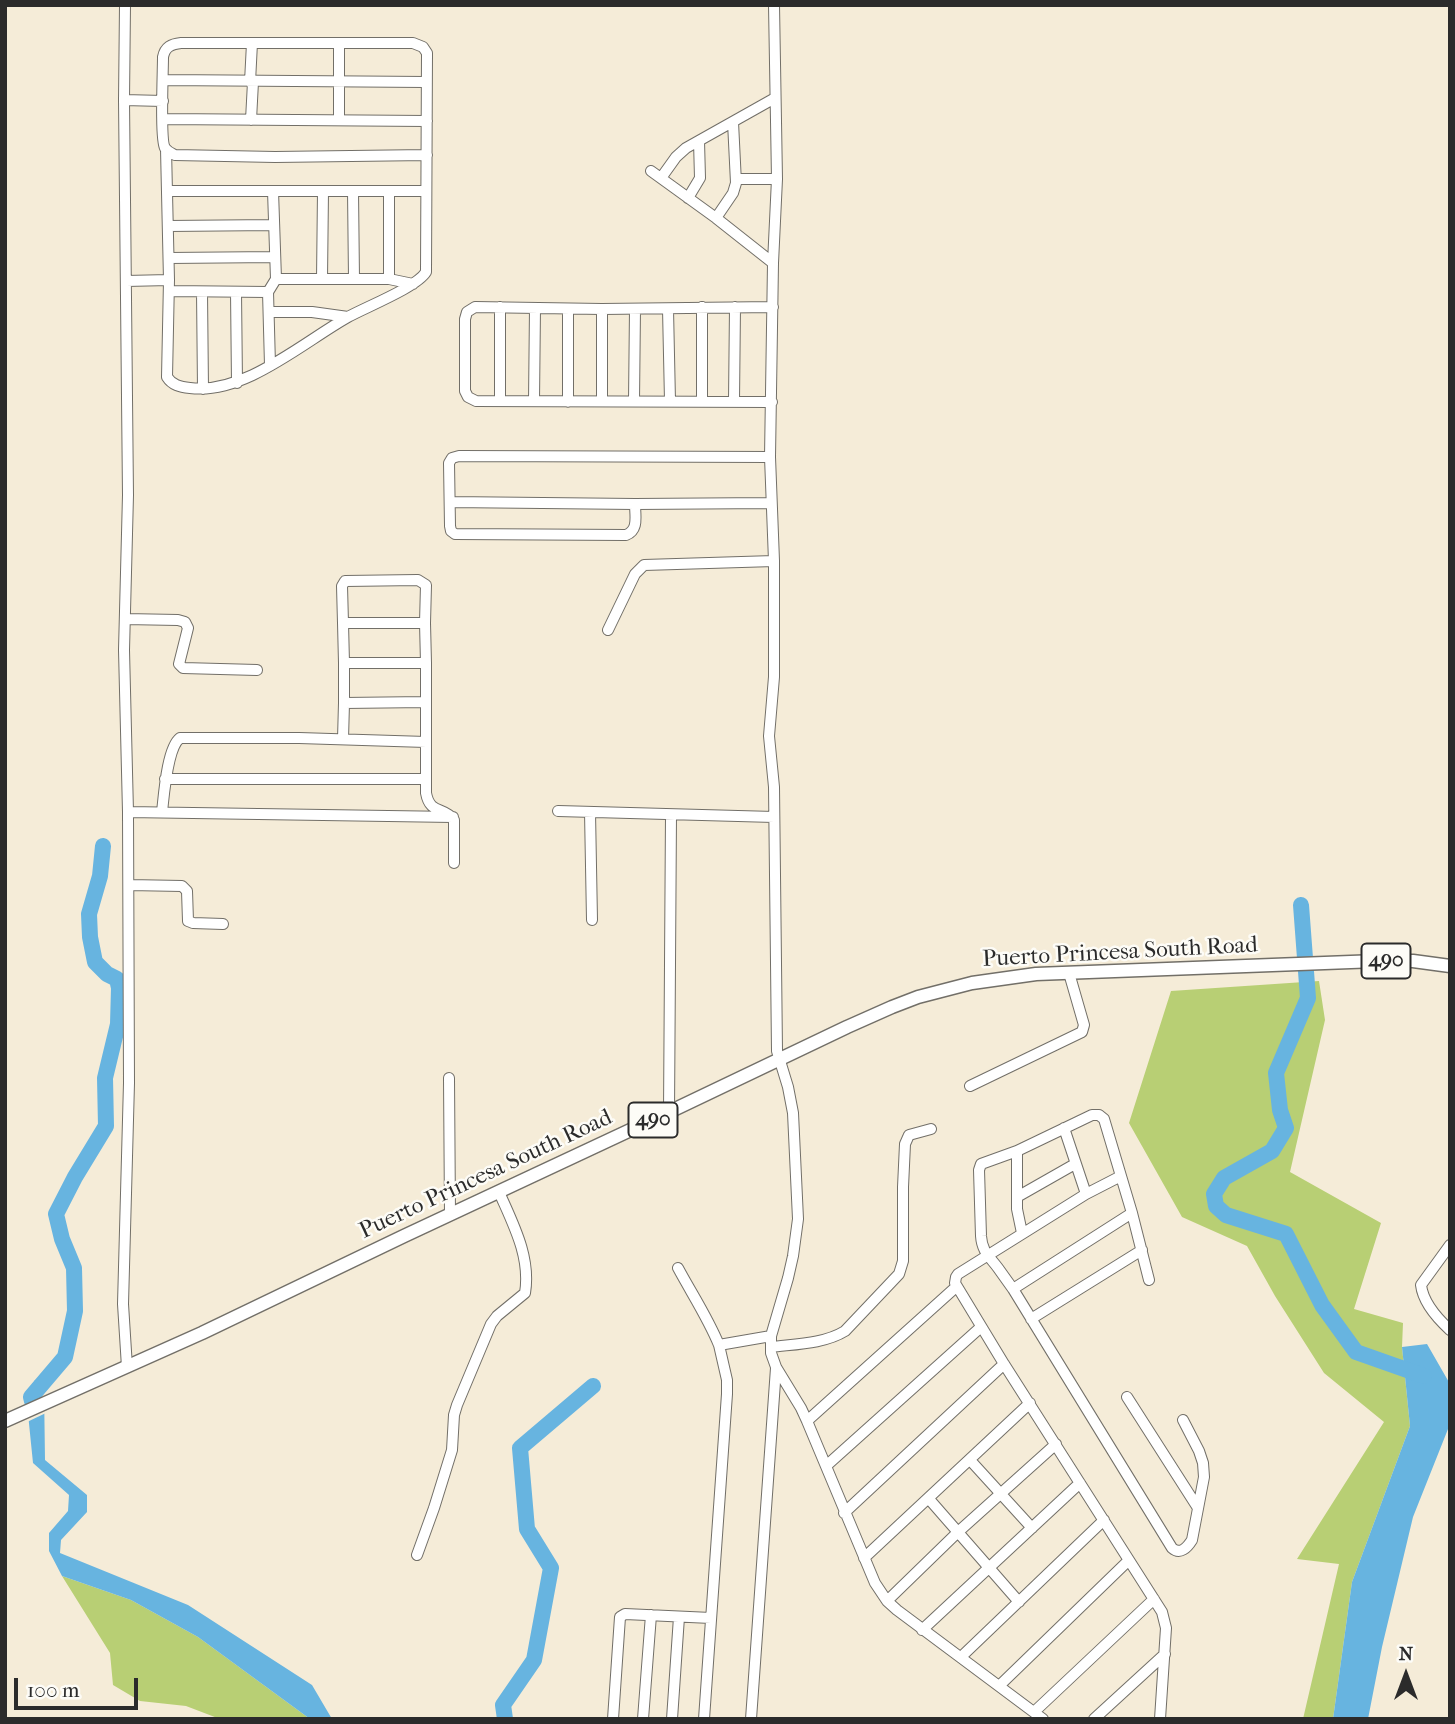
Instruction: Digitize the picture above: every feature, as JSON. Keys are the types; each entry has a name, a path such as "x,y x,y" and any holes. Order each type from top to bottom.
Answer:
{"main road":[{"name":"Puerto Princesa South Road","path":"5,1421 202,1333 891,1007 947,988 1002,978 1069,973 1413,961 1450,966"}],"street":[{"path":"125,5 128,495 125,619 130,1083 123,1304 127,1367"},
{"path":"751,1719 776,1367 771,1341 793,1256 798,1219 793,1114 776,1039 774,787 769,736 774,677 774,561 770,457 777,179 774,5"},
{"path":"181,43 339,44 413,43 419,45 427,54 427,268 423,277 348,317 237,383 203,389 178,386 167,377 169,258 163,120 164,53 171,45 181,43"},
{"path":"251,120 252,43"},
{"path":"339,44 339,120"},
{"path":"163,80 426,82"},
{"path":"661,178 680,153 775,97"},
{"path":"124,100 163,100"},
{"path":"163,120 427,121"},
{"path":"716,218 733,193 737,178 733,122"},
{"path":"688,198 700,178 699,141"},
{"path":"166,149 179,155 427,156"},
{"path":"651,171 773,263"},
{"path":"737,178 777,179"},
{"path":"167,191 426,191"},
{"path":"270,365 268,292 276,279 273,191"},
{"path":"322,279 323,191"},
{"path":"353,191 354,279"},
{"path":"389,191 389,279"},
{"path":"168,226 274,225"},
{"path":"169,258 275,257"},
{"path":"276,279 389,279 413,284"},
{"path":"126,281 169,280"},
{"path":"169,291 268,292"},
{"path":"202,292 203,389"},
{"path":"236,292 237,383"},
{"path":"772,402 475,401 466,394 464,382 464,320 467,312 475,307 773,307"},
{"path":"500,307 500,401"},
{"path":"702,307 702,401"},
{"path":"734,401 735,307"},
{"path":"534,401 535,308"},
{"path":"568,309 568,402"},
{"path":"602,309 602,401"},
{"path":"634,401 635,309"},
{"path":"668,309 670,401"},
{"path":"269,312 312,312 348,317"},
{"path":"635,504 635,528 626,535 452,533 449,463 455,457 770,457"},
{"path":"450,502 771,503"},
{"path":"608,631 635,573 644,565 774,561"},
{"path":"343,739 343,582 418,580 425,583 426,793 430,805 453,817 455,822 453,863"},
{"path":"125,619 185,622 188,628 179,664 183,668 257,670"},
{"path":"343,623 425,623"},
{"path":"344,663 426,663"},
{"path":"344,703 426,702"},
{"path":"162,812 174,744 180,738 426,742"},
{"path":"166,779 425,779"},
{"path":"558,811 774,817"},
{"path":"128,812 453,817"},
{"path":"590,812 593,920"},
{"path":"669,1112 671,815"},
{"path":"129,885 185,887 188,921 223,924"},
{"path":"970,1086 1082,1032 1084,1025 1069,973"},
{"path":"449,1078 450,1215"},
{"path":"1149,1280 1132,1213 1101,1116 1092,1115 1017,1151 984,1162 980,1167 981,1243 986,1256 997,1266 1013,1289 1174,1550 1184,1550 1192,1540 1204,1477 1199,1451 1182,1420"},
{"path":"1064,1128 1086,1194"},
{"path":"719,1345 829,1338 845,1331 900,1274 905,1144 909,1135 931,1129"},
{"path":"1017,1151 1018,1215 1022,1233"},
{"path":"1017,1197 1075,1164"},
{"path":"1121,1176 1022,1233 958,1274 955,1280 956,1287 1165,1619 1166,1654 1160,1719"},
{"path":"416,1555 452,1450 457,1405 491,1324 525,1293 524,1254 499,1192"},
{"path":"1013,1289 1132,1213"},
{"path":"1450,1245 1421,1285 1424,1296 1441,1322 1450,1330"},
{"path":"1031,1320 1142,1250"},
{"path":"678,1268 706,1315 719,1345 727,1380 704,1719"},
{"path":"807,1421 956,1287"},
{"path":"1441,1322 1450,1312"},
{"path":"826,1466 981,1327"},
{"path":"845,1513 1004,1364"},
{"path":"776,1367 801,1408 875,1583 887,1601 1043,1719"},
{"path":"1127,1397 1198,1508"},
{"path":"864,1558 1030,1404"},
{"path":"887,1601 958,1532 1056,1444"},
{"path":"970,1460 1032,1528"},
{"path":"922,1630 1080,1483"},
{"path":"929,1499 1019,1602"},
{"path":"961,1657 1104,1520"},
{"path":"999,1686 1128,1561"},
{"path":"1034,1712 1154,1599"},
{"path":"613,1719 620,1617 625,1614 711,1618"},
{"path":"643,1719 650,1615"},
{"path":"672,1719 679,1617"},
{"path":"1094,1719 1166,1654"}],"green space":[{"path":"1319,981 1325,1020 1290,1172 1381,1223 1354,1309 1403,1323 1402,1347 1410,1426 1352,1582 1333,1719 1303,1719 1339,1564 1297,1559 1384,1422 1324,1373 1247,1246 1182,1217 1129,1123 1171,991"},
{"path":"62,1576 131,1600 198,1637 310,1719 220,1719 186,1706 140,1701 113,1685 110,1653"}],"water":[{"path":"1427,1344 1450,1384 1450,1424 1413,1517 1368,1719 1333,1719 1352,1582 1410,1426 1402,1347"},
{"path":"35,1380 44,1388 45,1460 87,1495 87,1512 61,1540 60,1553 188,1605 312,1685 332,1719 310,1719 198,1637 131,1600 62,1576 49,1551 49,1533 68,1511 69,1495 33,1463 26,1394"}],"pier":[{"path":"47,1390 48,1412 27,1422 23,1402"}],"waterway":[{"path":"32,1401 31,1397 65,1357 75,1311 74,1268 62,1239 56,1214 106,1126 105,1078 118,1024 119,988 117,979 107,974 95,962 89,914 100,876 103,846"},
{"path":"1301,905 1308,998 1276,1073 1280,1110 1286,1128 1272,1151 1224,1178 1214,1194 1216,1206 1226,1215 1286,1234 1322,1305 1356,1352 1424,1376"},
{"path":"505,1719 503,1705 534,1660 551,1568 527,1529 520,1448 593,1386"}]}
